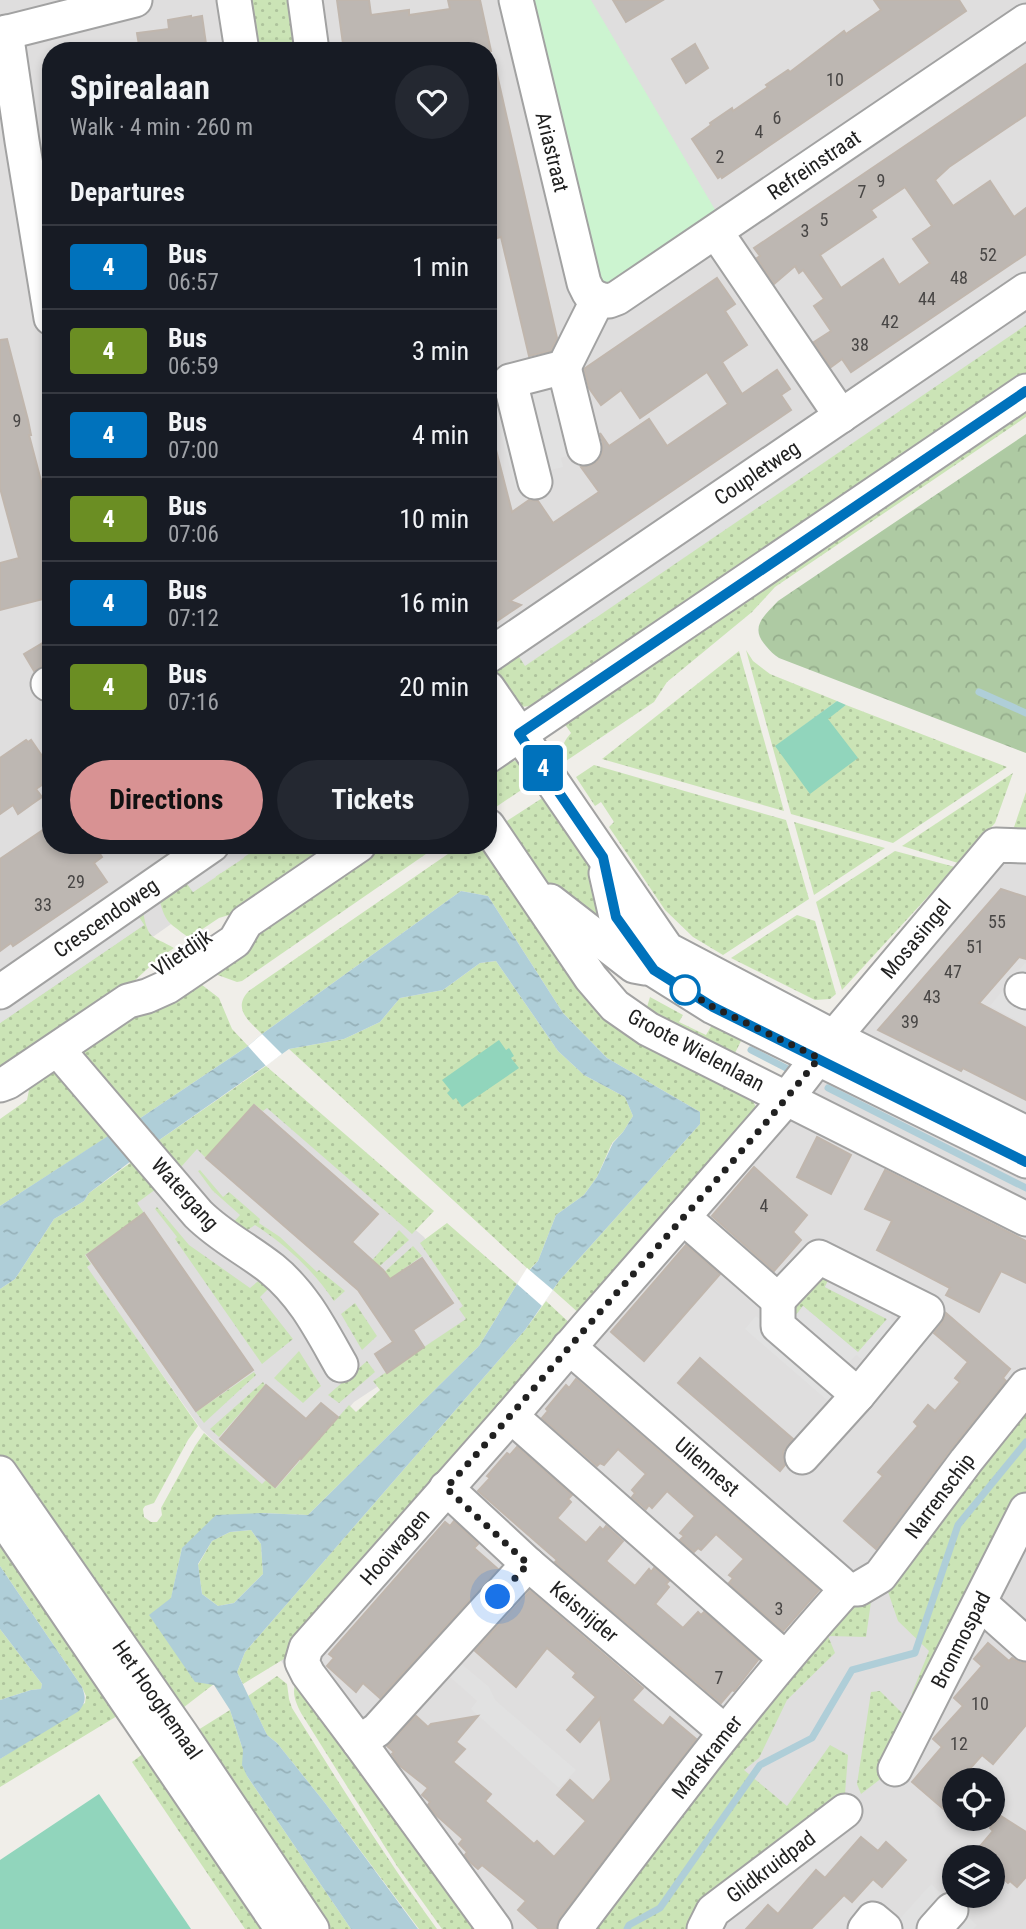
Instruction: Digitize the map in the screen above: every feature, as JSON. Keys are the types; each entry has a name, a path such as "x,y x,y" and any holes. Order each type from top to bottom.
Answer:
{"street":[{"path":"42,263 3,33 135,0"},
{"path":"234,0 241,42"},
{"path":"305,0 311,42"},
{"name":"Ariastraat","path":"516,0 584,283 589,293 597,299"},
{"name":"Refreinstraat","path":"597,299 609,301 617,298 1026,21"},
{"path":"716,232 841,416"},
{"name":"Coupletweg","path":"497,650 1026,290"},
{"path":"584,448 564,367 597,299"},
{"path":"535,482 510,381 564,367"},
{"path":"497,750 1026,391"},
{"name":"Groote Wielenlaan","path":"497,701 603,857 616,917 713,1007 826,1047 1026,1133"},
{"name":"Groote Wielenlaan","path":"497,839 591,978 615,1006 648,1029 1026,1219"},
{"name":"Mosasingel","path":"826,1047 996,845 1026,846"},
{"name":"Crescendoweg","path":"0,992 199,854"},
{"name":"Vlietdijk","path":"3,1086 128,1001 138,984 169,959 225,924 246,922 346,854"},
{"name":"Groote Wielenlaan","path":"527,882 634,966 661,960"},
{"path":"615,1006 661,960"},
{"name":"Groote Wielenlaan","path":"826,1047 1026,1161"},
{"name":"Hooiwagen","path":"495,1929 308,1674 302,1662 306,1648 787,1098 826,1047"},
{"name":"Watergang","path":"58,1050 198,1214 214,1230 273,1270 309,1308 341,1365"},
{"path":"683,1217 778,1300"},
{"path":"802,1457 858,1395 928,1311 819,1257 778,1300 778,1326 858,1395"},
{"name":"Uilennest","path":"569,1347 840,1583 843,1589"},
{"name":"Narrenschip","path":"843,1589 858,1589 880,1576 1026,1386"},
{"path":"511,1416 785,1658"},
{"name":"Het Hooghemaal","path":"0,1473 312,1929"},
{"name":"Keisnijder","path":"446,1488 528,1564 725,1732"},
{"name":"Bronmospad","path":"895,1769 1026,1510"},
{"name":"Het Hooghemaal","path":"0,1514 282,1929"},
{"path":"359,1742 377,1730 528,1564"},
{"name":"Marskramer","path":"575,1929 725,1732 841,1595 843,1589"},
{"path":"980,1603 1026,1644"},
{"name":"Glidkruidpad","path":"704,1929 713,1910 845,1811"},
{"path":"865,1929 873,1919 885,1929"}],"shaded area":[{"path":"0,0 1026,0 1026,327 497,697 497,42 42,42 42,854 271,854 0,1044"},
{"path":"1026,305 1026,325 525,666 516,652"},
{"path":"554,363 578,453 561,458 563,467 542,472 545,482 516,490 497,419 497,378"},
{"path":"998,827 1026,838 1026,1929 464,1929 275,1652 770,1107"},
{"path":"218,854 249,854 193,892 183,878"},
{"path":"135,911 144,925 0,1023 0,1003"},
{"path":"1026,964 1026,1025 990,1006"},
{"path":"251,1092 424,1237 480,1319 354,1402 272,1495 201,1429 66,1239 166,1173"},
{"path":"833,1271 895,1303 890,1318 902,1331 871,1366 856,1355 846,1366 793,1319 803,1306 858,1352 887,1319 825,1287"},
{"path":"756,1316 846,1395 835,1407 745,1329"},
{"path":"459,1662 489,1687 495,1700 576,1770 559,1788 471,1709 477,1701 448,1675"},
{"path":"931,1884 942,1894 942,1908 958,1908 977,1925 973,1929 868,1929 894,1925"}],"green space":[{"path":"244,0 295,0 301,42 247,42"},
{"path":"530,0 591,0 720,218 602,290"},
{"path":"1026,305 1026,377 534,706 517,707 497,686 497,668"},
{"path":"1026,403 1026,417 775,587 752,612 667,682 654,702 563,763 562,747 571,733 564,723"},
{"path":"1026,434 1026,753 779,658 766,646 759,633 760,622 778,601"},
{"path":"746,650 753,661 770,674 837,701 776,746 828,718 846,705 1007,767 893,843 791,814"},
{"path":"739,651 784,811 602,759"},
{"path":"837,701 846,705 828,719 858,758 810,794 775,746"},
{"path":"506,762 522,763 536,780 497,806 497,768"},
{"path":"594,765 786,820 809,899 723,955 693,937 665,910 609,827 614,822 601,802 595,806 576,777"},
{"path":"1013,773 995,823 958,863 902,846"},
{"path":"1026,792 1026,838 1012,833"},
{"path":"550,793 584,843 636,960 531,874 499,826"},
{"path":"794,822 885,848 814,895"},
{"path":"895,851 955,867 842,990 816,902"},
{"path":"244,854 322,854 232,914 219,918 189,938 168,921 158,895 183,878 193,892 216,877 206,863 212,859 221,873 244,858"},
{"path":"364,854 426,854 242,981 237,982 215,974 229,953 309,891"},
{"path":"448,854 492,854 604,1019 617,1029 751,1098 760,1114 581,1315 553,1290 700,1124 700,1112 607,1058 563,1013 488,896 461,891 262,1034 247,1019 242,1008 250,990"},
{"path":"135,911 143,911 152,936 174,948 131,984 0,1073 0,1023 144,925"},
{"path":"797,915 815,921 836,994 830,999 815,1000 731,958"},
{"path":"496,961 558,1051 584,1075 625,1097 633,1116 612,1143 597,1177 584,1195 556,1215 538,1261 529,1270 289,1049 344,1039 380,1022 400,998 443,990 480,963"},
{"path":"197,981 219,998 232,1029 248,1046 133,1123 81,1062 82,1046"},
{"path":"650,997 683,1015 679,1022 706,1035 713,1023 743,1037 734,1055 649,1014 647,1007"},
{"path":"499,1040 506,1050 509,1048 514,1056 511,1058 519,1068 462,1107 456,1098 453,1100 447,1093 450,1090 442,1080"},
{"path":"266,1066 434,1211 412,1234 267,1108 263,1111 254,1104 206,1158 197,1149 181,1167 175,1160 168,1163 152,1145"},
{"path":"42,1073 61,1076 115,1132 0,1206 0,1119 27,1100 30,1085"},
{"path":"137,1158 156,1189 137,1203 144,1213 85,1255 91,1264 87,1267 198,1426 154,1503 143,1509 144,1517 151,1522 157,1522 162,1515 161,1508 204,1433 262,1484 266,1480 276,1488 349,1405 356,1412 380,1390 373,1381 466,1319 459,1309 463,1306 420,1243 447,1223 517,1284 479,1346 308,1515 260,1513 182,1548 171,1599 214,1684 175,1714 0,1458 0,1289 15,1279 54,1219 84,1201 89,1193"},
{"path":"200,1170 223,1197 229,1192 260,1219 259,1223 280,1237 317,1272 319,1270 345,1291 334,1301 298,1259 255,1225 240,1235 229,1227 240,1215 212,1190 198,1171"},
{"path":"157,1207 189,1245 250,1288 263,1277 272,1285 260,1297 293,1339 262,1364 175,1239 177,1237 155,1209"},
{"path":"399,1230 409,1240 355,1288 351,1284"},
{"path":"413,1246 422,1256 363,1298 360,1294"},
{"path":"828,1269 833,1271 825,1287 887,1319 858,1353 803,1306 793,1319 788,1313"},
{"path":"546,1301 575,1328 297,1651 243,1684 237,1672 245,1652 525,1330"},
{"path":"355,1303 377,1336 362,1350 341,1314"},
{"path":"299,1351 321,1386 303,1403 274,1378"},
{"path":"367,1361 375,1372 339,1403 328,1395"},
{"path":"254,1372 256,1375 204,1423 196,1412"},
{"path":"263,1382 265,1385 219,1437 210,1429"},
{"path":"1026,1393 1026,1493 910,1722 887,1774 861,1794 857,1784 871,1692 880,1691 910,1721 912,1693 929,1651 898,1621 885,1583"},
{"path":"0,1522 127,1710 0,1787 0,1759 85,1703 86,1696 0,1566"},
{"path":"251,1530 261,1544 263,1574 234,1603 218,1606 202,1594 198,1565 212,1541 230,1532"},
{"path":"872,1595 866,1637 828,1636 835,1653 787,1700 759,1758 744,1770 787,1806 830,1745 848,1755 845,1794 848,1797 695,1913 686,1929 586,1929 834,1611"},
{"path":"0,1629 42,1684 41,1689 0,1700"},
{"path":"277,1676 287,1684 292,1708 327,1764 437,1929 419,1929 325,1803 277,1743 267,1735 248,1696"},
{"path":"297,1679 490,1929 442,1929 397,1866 301,1713 294,1688"},
{"path":"230,1710 243,1750 247,1776 351,1929 321,1929 190,1735"},
{"path":"148,1750 270,1929 245,1929 132,1762"},
{"path":"99,1794 191,1929 0,1929 0,1860"}],"water":[{"path":"461,891 488,896 563,1013 607,1058 700,1112 700,1124 559,1281 525,1330 245,1652 237,1672 267,1735 277,1743 325,1803 418,1929 351,1929 247,1776 242,1765 243,1750 230,1710 214,1685 195,1682 149,1615 171,1598 182,1548 216,1515 308,1515 479,1346 517,1284 538,1261 556,1215 584,1195 597,1177 613,1143 633,1116 625,1097 584,1075 558,1051 496,961 480,963 443,990 400,998 380,1022 344,1039 289,1049 152,1145 89,1193 84,1201 54,1219 15,1279 0,1289 0,1206 108,1136 133,1123","holes":["251,1530 261,1544 263,1574 234,1603 218,1606 202,1594 198,1564 212,1541 230,1532"]},
{"path":"0,1566 82,1687 85,1697 79,1711 0,1759 0,1700 41,1689 42,1684 0,1629"}],"pier":[{"path":"262,1034 282,1054 266,1066 248,1046"},
{"path":"527,1268 553,1290 542,1306 517,1284"}],"building":[{"path":"337,0 369,0 371,15 409,10 409,15 450,9 448,0 480,0 489,42 343,42"},
{"path":"613,0 663,0 626,22"},
{"path":"874,0 959,0 966,11 722,178 718,178 692,139 711,125 710,123 732,108 733,111 788,70 790,72 844,31 846,34 881,10"},
{"path":"202,16 206,42 138,42 137,33 169,29 168,20"},
{"path":"695,44 708,68 686,83 672,59"},
{"path":"1026,64 1026,115 949,167 935,180 953,206 990,181 1014,217 1026,208 1026,254 851,372 842,359 831,367 814,342 831,331 814,306 824,299 803,270 799,273 795,266 774,284 757,258 760,256 754,248","holes":["905,187 932,226 913,239 930,263 899,285 883,259 841,288 820,255 876,217 871,210"]},
{"path":"497,74 557,338 551,351 529,356 501,237 497,238"},
{"path":"717,278 735,304 725,311 747,345 722,362 742,394 777,370 790,389 781,395 791,410 510,601 521,605 497,621 497,454 512,512 529,500 538,501 553,523 599,492 581,467 597,462 602,454 600,433 609,446 649,419 667,446 728,404 707,372 640,418 621,390 601,405 589,388 584,369"},
{"path":"7,339 42,485 42,599 0,610 0,563 19,558 0,488 0,340"},
{"path":"42,643 42,666 34,671 24,654"},
{"path":"26,740 31,740 42,756 42,785 36,789 42,797 18,814 13,805 0,814 0,758"},
{"path":"42,831 42,854 100,854 102,857 94,863 107,882 13,946 11,943 0,951 0,859"},
{"path":"1001,889 1026,897 1026,959 1019,957 979,1003 1026,1028 1026,1100 878,1030"},
{"path":"254,1105 378,1214 352,1242 390,1279 422,1258 453,1303 413,1330 424,1347 387,1373 375,1354 393,1342 358,1290 206,1158"},
{"path":"817,1137 851,1155 831,1194 797,1177"},
{"path":"754,1167 807,1215 793,1232 801,1240 774,1271 712,1216"},
{"path":"885,1170 1026,1241 1026,1283 1001,1271 979,1312 946,1295 950,1288 877,1250 892,1221 865,1209"},
{"path":"144,1213 253,1370 196,1411 87,1255"},
{"path":"686,1245 720,1274 644,1361 611,1332"},
{"path":"946,1313 1010,1369 1003,1378 1006,1381 876,1549 844,1521 883,1476 878,1472 918,1426 914,1422 928,1405 935,1411 960,1382 955,1378 968,1362 934,1333"},
{"path":"700,1358 793,1439 783,1452 785,1465 780,1471 678,1383"},
{"path":"576,1379 819,1590 783,1631 729,1583 733,1578 729,1575 744,1559 716,1534 701,1550 698,1548 694,1552 680,1540 684,1536 680,1533 695,1516 667,1491 652,1508 649,1505 646,1509 632,1497 635,1493 632,1490 646,1474 618,1449 604,1465 600,1463 597,1466 542,1418 566,1385 569,1388"},
{"path":"266,1385 306,1419 321,1403 338,1417 275,1487 220,1439"},
{"path":"517,1447 572,1495 568,1499 571,1502 557,1518 586,1543 600,1527 603,1530 606,1526 623,1541 606,1561 635,1586 649,1569 651,1572 654,1568 669,1581 666,1584 669,1587 655,1604 683,1628 698,1612 701,1615 704,1612 758,1660 721,1703 555,1562 557,1560 478,1491 507,1453 510,1455"},
{"path":"454,1521 478,1544 474,1548 498,1569 380,1698 363,1683 356,1692 327,1666 334,1658 329,1654 445,1522 450,1526"},
{"path":"530,1591 643,1688 632,1700 663,1726 670,1717 696,1739 560,1917 556,1929 539,1929 518,1910 526,1901 482,1865 478,1869 470,1862 465,1855 467,1852 459,1844 463,1839 436,1815 428,1805 430,1802 422,1795 428,1788 399,1765 392,1754 394,1752 387,1746 416,1716 428,1727 431,1724 478,1716 456,1742 465,1749 453,1762 491,1794 485,1801 534,1844 537,1841 554,1857 586,1821 557,1795 570,1780 593,1801 611,1780 600,1718 580,1742 567,1730 596,1697 573,1677 576,1673 547,1648 516,1687 475,1651"},
{"path":"988,1643 1009,1661 1012,1658 1026,1663 1026,1725 993,1764 982,1755 971,1768 942,1768 942,1808 912,1782 942,1747 933,1739 963,1706 954,1698 982,1666 974,1659"},
{"path":"1005,1819 1026,1832 1026,1877 1017,1887 1005,1880 1005,1845 981,1845 993,1831 1005,1831"},
{"path":"861,1837 878,1851 886,1842 906,1860 882,1887 873,1879 852,1902 844,1895 811,1929 746,1929 768,1905 778,1914 816,1870 825,1878"}],"waterway":[{"path":"979,692 1026,713"},
{"path":"751,1050 788,1069"},
{"path":"828,1088 1026,1188"},
{"path":"627,1929 629,1925 660,1908 760,1765 812,1738 852,1670 915,1653 958,1525 1026,1442"}],"bus line":[{"name":"4","path":"1026,391 519,734 603,857 616,917 654,970 713,1007 1026,1162"}],"route":[{"path":"498,1597 528,1564 446,1488 819,1058 713,1007 685,990"}]}
